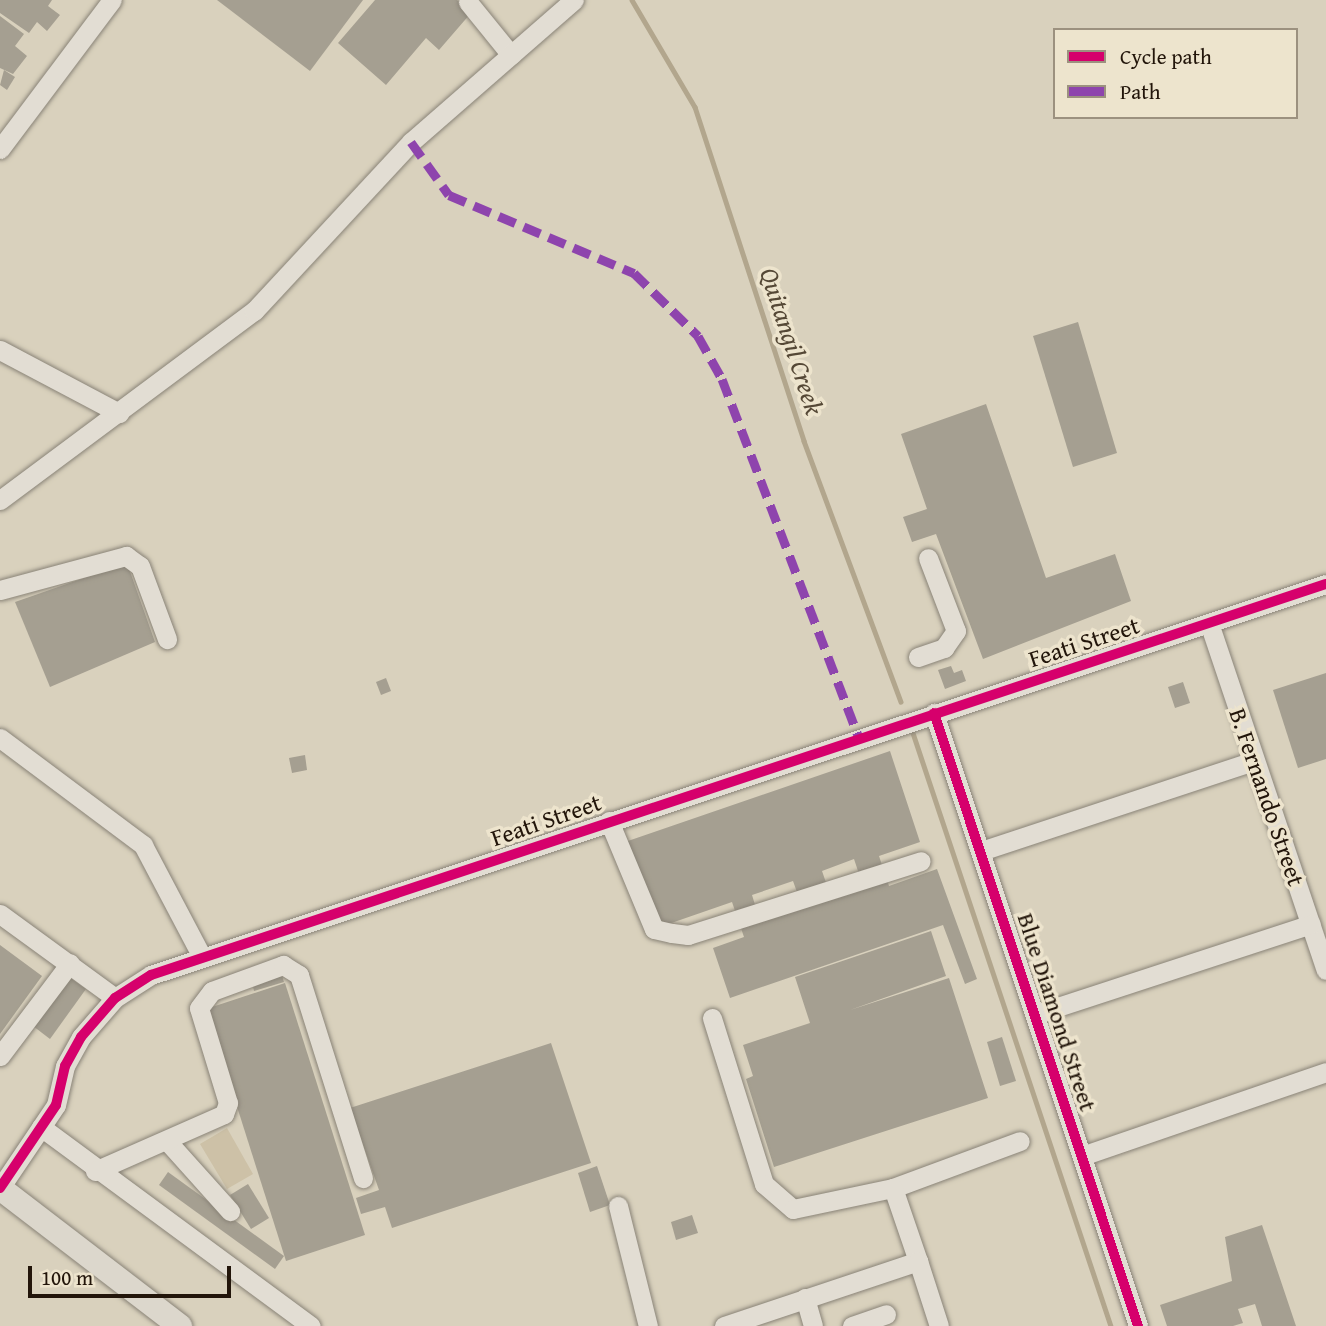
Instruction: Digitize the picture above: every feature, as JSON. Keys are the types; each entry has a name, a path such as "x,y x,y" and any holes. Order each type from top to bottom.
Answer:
{"main road":[{"path":"0,1188 180,1326"}],"street":[{"path":"0,149 112,0"},
{"path":"0,500 254,311 411,142 574,0"},
{"path":"468,2 511,55"},
{"path":"0,350 119,413"},
{"path":"0,590 126,555 140,566 167,639"},
{"path":"918,657 944,648 956,631 928,558"},
{"name":"Feati Street","path":"0,1188 56,1105 72,1051 115,998 201,955 1326,584"},
{"name":"B. Fernando Street","path":"1209,623 1253,761 1326,970"},
{"name":"Blue Diamond Street","path":"934,713 1037,1014 1138,1326"},
{"path":"0,738 143,845 201,955"},
{"path":"981,851 1253,761"},
{"path":"608,821 654,929 672,933 688,934 920,860"},
{"path":"0,914 115,998"},
{"path":"1037,1014 1311,923"},
{"path":"0,1056 70,963"},
{"path":"95,1171 214,1124 228,1103 199,1020 205,997 283,965 299,975 363,1178"},
{"path":"712,1018 764,1184 776,1198 793,1209 813,1210 893,1188 1020,1141"},
{"path":"1082,1156 1326,1072"},
{"path":"41,1127 95,1171 311,1326"},
{"path":"169,1143 230,1211"},
{"path":"893,1188 939,1326"},
{"path":"618,1206 648,1326"},
{"path":"724,1326 918,1261"},
{"path":"805,1298 813,1326"},
{"path":"852,1326 886,1314"}],"shaded area":[{"path":"227,1128 253,1174 227,1189 200,1144"}],"building":[{"path":"0,0 52,0 48,6 60,15 47,31 37,22 29,33 0,13"},
{"path":"217,0 363,0 310,71"},
{"path":"375,0 457,0 471,13 439,50 426,38 386,85 338,43"},
{"path":"0,16 24,34 15,46 27,56 13,74 0,68"},
{"path":"4,70 15,77 7,90 0,85"},
{"path":"1078,322 1117,453 1073,467 1033,336"},
{"path":"986,404 1046,578 1115,554 1131,601 983,659 936,534 912,542 903,517 927,509 901,434"},
{"path":"127,563 155,642 50,687 15,602"},
{"path":"951,666 954,673 962,670 966,681 945,689 938,670"},
{"path":"1326,673 1326,759 1298,768 1273,690"},
{"path":"386,678 391,691 381,695 376,682"},
{"path":"1183,682 1190,703 1175,708 1168,687"},
{"path":"890,751 920,842 879,856 889,886 937,869 977,979 965,984 943,925 730,998 713,948 744,937 732,902 654,929 625,842","holes":["854,859 863,886 831,897 822,871","793,881 802,906 760,921 752,895"]},
{"path":"305,755 307,770 292,773 289,758"},
{"path":"931,931 946,976 850,1010 949,978 988,1098 774,1167 746,1079 753,1076 743,1045 810,1023 795,977"},
{"path":"0,945 42,976 0,1034"},
{"path":"281,973 284,982 254,991 252,982"},
{"path":"69,977 86,989 50,1039 33,1026"},
{"path":"285,983 365,1235 286,1261 206,1009"},
{"path":"1002,1037 1016,1081 1000,1086 987,1042"},
{"path":"551,1043 591,1163 392,1228 385,1207 361,1214 356,1198 379,1190 350,1108"},
{"path":"597,1166 610,1205 590,1212 578,1173"},
{"path":"168,1172 284,1256 275,1269 159,1185"},
{"path":"248,1184 269,1218 251,1229 230,1195"},
{"path":"692,1215 698,1233 676,1240 671,1222"},
{"path":"1262,1225 1296,1326 1262,1326 1255,1304 1238,1309 1243,1323 1233,1326 1167,1326 1160,1305 1232,1281 1225,1237"}],"waterway":[{"name":"Quitangil Creek","path":"632,0 695,107 804,441 901,702"},
{"name":"Quitangil Creek","path":"912,730 1111,1326"}],"marked path":[{"path":"411,142 449,195 634,273 698,336 722,379 858,736"}],"cycle path":[{"path":"0,1188 56,1105 65,1066 81,1037 115,998 151,975 1326,584"},
{"path":"934,713 1138,1326"}]}
